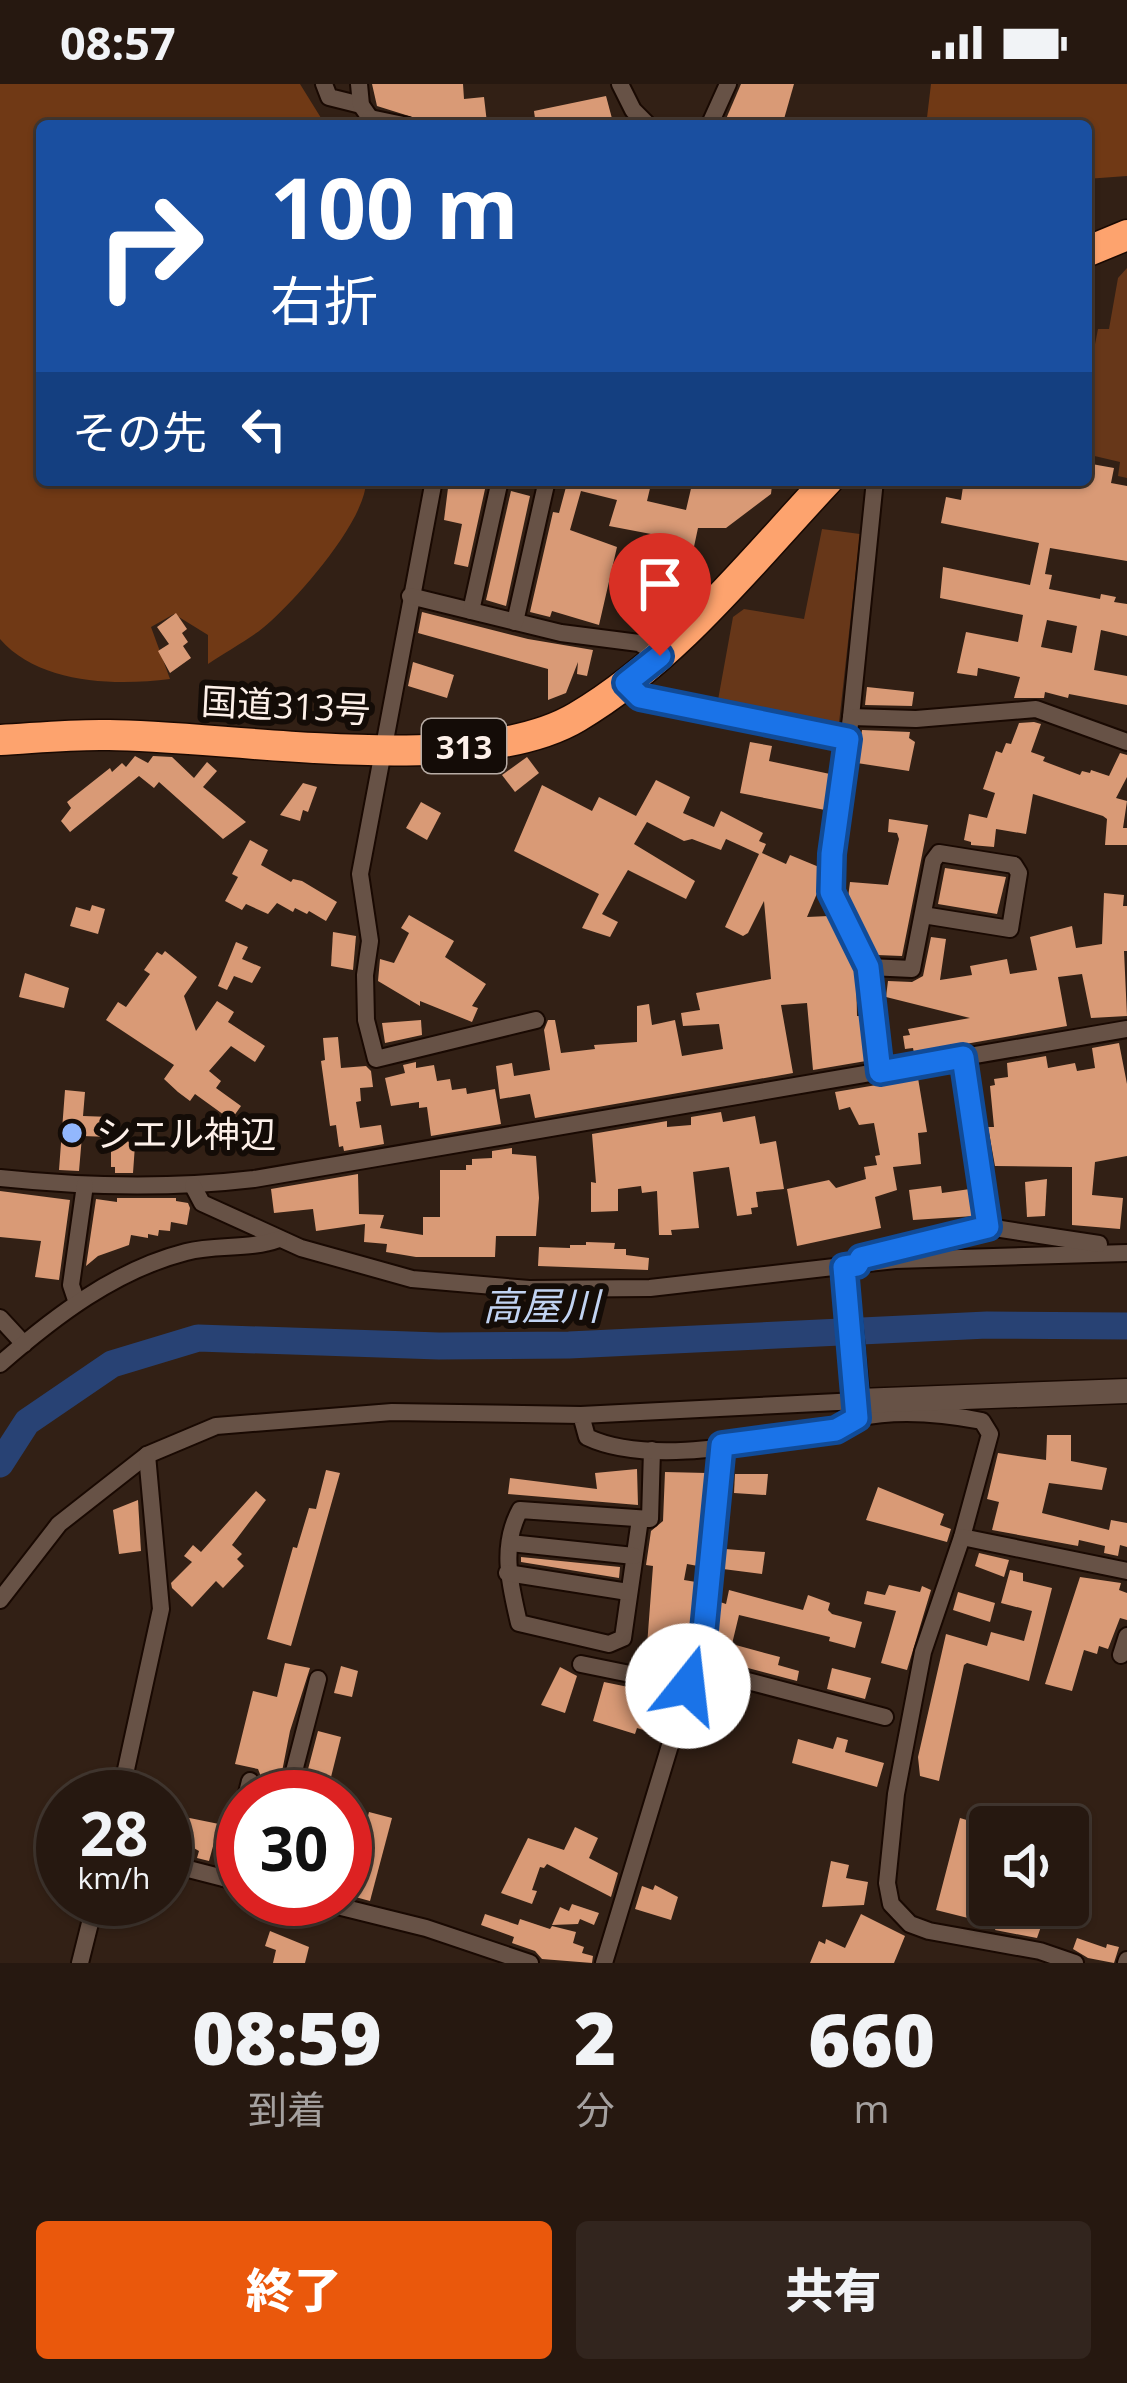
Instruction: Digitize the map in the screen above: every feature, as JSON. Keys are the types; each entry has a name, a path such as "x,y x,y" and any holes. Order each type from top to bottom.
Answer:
{"highway":[{"path":"1092,247 1127,235"},
{"name":"国道313号","path":"0,740 110,735 384,749 461,747 525,737 574,719 660,656 813,486"}],"street":[{"path":"324,84 329,97 366,116"},
{"path":"359,84 366,116"},
{"path":"620,84 643,120"},
{"path":"712,120 728,84"},
{"path":"433,486 360,874 370,941 365,1020 376,1058 536,1020"},
{"path":"471,611 499,486"},
{"path":"515,622 547,486"},
{"path":"874,486 831,892 868,967 880,1072"},
{"path":"410,596 561,634 640,644 660,656"},
{"path":"626,683 640,697 848,739"},
{"path":"851,717 916,719 1036,709 1127,742"},
{"path":"868,967 912,969 922,915 933,861 939,853 1014,865 1019,873 1010,929 922,915"},
{"path":"0,1178 193,1186 393,1157 1127,1028"},
{"path":"963,1057 988,1227"},
{"path":"76,1303 70,1285 85,1185"},
{"path":"193,1186 202,1203 279,1239 412,1279 529,1289 650,1288 973,1256 1120,1252"},
{"path":"850,1266 861,1258 988,1227 1108,1245 1120,1252"},
{"path":"0,1364 76,1303 144,1267 186,1252 261,1246 279,1239"},
{"path":"850,1266 857,1410"},
{"path":"0,1318 24,1343"},
{"path":"0,1600 59,1525 147,1455 216,1426 392,1412 581,1415 857,1410 1127,1390"},
{"path":"581,1415 587,1437 652,1450 836,1430 857,1410 961,1417 988,1427 988,1450 922,1652 896,1795 887,1883 891,1904 910,1924 1076,1963"},
{"path":"604,1963 704,1630 722,1445"},
{"path":"640,1519 623,1639 609,1644 519,1622 507,1573 512,1526 520,1510 650,1519 652,1450"},
{"path":"126,1770 161,1609 147,1455"},
{"path":"962,1537 1127,1570"},
{"path":"509,1543 634,1556"},
{"path":"507,1573 628,1592"},
{"path":"1121,1655 1127,1636"},
{"path":"580,1664 691,1677 884,1717"},
{"path":"294,1770 318,1679"},
{"path":"372,1915 530,1963"},
{"path":"80,1963 89,1926"}],"shaded area":[{"path":"0,84 300,84 322,120 36,120 36,486 365,486 356,515 330,555 283,609 208,664 208,635 174,614 151,627 170,679 102,681 56,673 16,654 0,639"},
{"path":"931,84 1127,84 1127,176 1092,179 1092,120 927,120"},
{"path":"1127,268 1127,478 1118,476 1120,462 1092,455 1092,360 1098,329 1109,329 1118,278"},
{"path":"822,529 860,534 839,723 718,700 733,617 744,609 804,619"}],"building":[{"path":"372,84 463,84 464,99 484,97 487,120 422,120 377,106"},
{"path":"741,84 794,84 784,120 726,120"},
{"path":"606,96 612,120 535,120 534,111"},
{"path":"1092,464 1114,468 1111,483 1127,486 1127,561 1050,548 1045,574 1052,575 1049,589 1100,599 1101,594 1127,604 1127,636 1101,630 1094,670 1127,676 1127,705 1045,692 1044,698 1014,698 1020,677 978,668 977,676 957,673 966,632 1018,642 1023,615 940,598 943,567 1030,585 1039,543 941,523 946,497 961,500 963,486 1092,486","holes":["1047,620 1077,626 1072,653 1041,647"]},
{"path":"448,486 486,486 468,567 454,564 462,524 444,520"},
{"path":"562,486 651,486 647,501 686,510 692,486 772,486 771,494 726,528 698,528 689,570 666,562 672,538 609,526 617,500 581,491 570,530 617,547 599,625 552,611 550,617 530,612 553,512 559,513"},
{"path":"511,491 530,496 506,606 486,600"},
{"path":"640,555 669,565 663,582 656,579 652,590 640,586 644,576 636,567"},
{"path":"422,612 593,650 587,676 577,674 578,662 566,693 548,700 548,669 418,633"},
{"path":"176,613 187,629 182,633 188,642 183,646 191,658 170,673 158,651 169,644 157,627"},
{"path":"413,662 454,675 447,698 408,686"},
{"path":"867,687 914,692 912,706 865,705"},
{"path":"1019,723 1041,724 1031,752 1080,775 1091,770 1109,776 1120,753 1127,755 1127,777 1116,798 1127,801 1123,828 1127,828 1127,845 1105,845 1107,819 1103,816 1033,794 1026,834 996,829 994,847 964,840 969,814 987,818 995,793 983,789 996,751 1002,753 1006,743 1011,744"},
{"path":"862,730 910,732 915,742 909,771 857,763"},
{"path":"750,742 772,746 769,761 830,774 825,810 740,793"},
{"path":"135,756 148,763 153,756 172,757 194,778 207,762 217,771 203,787 246,822 223,839 159,782 154,788 139,776 70,832 61,821 71,808 67,802 110,768 112,772 122,763 126,767"},
{"path":"527,757 539,773 515,792 502,775"},
{"path":"656,780 690,797 683,813 714,827 721,811 763,833 762,853 786,864 790,855 819,867 818,891 807,917 829,916 856,969 857,1016 861,1016 866,1061 813,1070 807,1003 781,1005 793,1073 535,1118 530,1094 500,1099 496,1066 512,1063 514,1076 550,1070 544,1030 548,1020 555,1020 561,1053 595,1049 594,1045 637,1042 637,1006 649,1004 652,1025 675,1020 682,1056 723,1049 719,1024 683,1026 681,1013 700,1010 696,993 771,979 764,901 748,933 743,936 725,927 759,854 726,839 721,850 692,839 684,841 647,822 634,844 695,881 686,899 628,870 602,914 618,922 610,937 582,928 599,894 514,851 542,785 592,811 599,797 636,816"},
{"path":"303,783 317,787 308,812 303,810 300,821 280,815"},
{"path":"421,802 441,813 427,840 406,828"},
{"path":"889,819 928,825 902,956 877,955 848,898 850,882 888,885 899,839 897,833 888,832"},
{"path":"250,840 268,850 261,865 337,902 326,921 277,903 268,914 246,904 242,910 225,901 238,877 232,874"},
{"path":"945,868 1006,877 997,914 938,904"},
{"path":"1104,893 1124,895 1123,906 1127,906 1127,1016 1091,1018 1082,974 1058,977 1067,1026 914,1053 913,1048 905,1049 903,1036 910,1035 908,1029 970,1018 886,997 888,981 912,982 923,976 931,937 946,939 940,980 972,975 970,966 1007,959 1010,974 1037,970 1030,937 1072,926 1076,948 1102,944"},
{"path":"92,905 105,909 98,934 70,926 76,907 90,911"},
{"path":"409,915 454,941 445,957 486,984 472,1006 478,1008 472,1022 420,1001 420,1006 378,981 380,959 394,963 409,933 401,928"},
{"path":"333,932 356,936 353,970 331,966"},
{"path":"236,942 248,947 242,959 261,967 252,983 234,976 227,990 218,986"},
{"path":"165,951 197,977 184,996 196,1031 217,1001 234,1012 228,1022 265,1046 255,1062 231,1046 209,1071 221,1081 216,1088 241,1106 231,1120 195,1094 190,1101 178,1092 164,1079 174,1065 106,1020 118,1002 126,1007 150,974 144,970 157,952"},
{"path":"25,973 69,988 64,1008 19,997"},
{"path":"421,1020 422,1035 385,1043 382,1023"},
{"path":"338,1037 341,1068 366,1066 371,1071 373,1087 360,1088 361,1101 356,1102 360,1128 381,1125 384,1144 344,1151 339,1147 336,1125 330,1126 321,1061 325,1060 323,1038"},
{"path":"1119,1043 1127,1084 1127,1156 1095,1162 1092,1195 1123,1198 1120,1229 1072,1225 1072,1167 995,1166 988,1127 994,1127 990,1086 995,1085 994,1079 1008,1077 1007,1063 1046,1056 1048,1068 1075,1063 1077,1071 1095,1068 1092,1048"},
{"path":"416,1062 416,1068 434,1065 437,1081 450,1079 452,1090 466,1088 467,1094 495,1089 501,1124 431,1136 427,1107 419,1108 419,1102 391,1106 385,1078 405,1073 403,1065"},
{"path":"918,1078 927,1132 918,1133 921,1164 893,1167 897,1190 875,1197 881,1228 797,1246 787,1189 829,1180 836,1188 866,1179 864,1167 877,1165 875,1156 880,1155 874,1123 859,1125 850,1107 839,1110 835,1092"},
{"name":"シエル神辺","path":"65,1090 85,1092 83,1116 111,1117 110,1137 82,1136 79,1171 59,1170"},
{"path":"721,1112 723,1122 755,1116 760,1144 776,1141 784,1189 756,1192 758,1207 751,1208 752,1214 737,1216 729,1167 693,1172 699,1228 659,1235 657,1191 642,1193 641,1186 618,1189 618,1211 591,1212 591,1182 596,1183 592,1134 667,1121 667,1127 691,1125 691,1117"},
{"path":"111,1140 135,1145 133,1173 115,1173 111,1167"},
{"path":"512,1148 512,1154 536,1156 536,1236 496,1236 495,1257 416,1257 386,1252 387,1244 364,1242 365,1224 316,1231 313,1209 274,1213 271,1189 358,1174 359,1214 384,1215 380,1228 423,1235 423,1217 440,1217 440,1170 466,1170 472,1159 492,1158 492,1151"},
{"path":"1047,1179 1045,1216 1027,1217 1025,1182"},
{"path":"941,1186 942,1193 970,1189 974,1216 913,1220 909,1190"},
{"path":"0,1191 70,1200 59,1280 35,1277 41,1241 0,1237"},
{"path":"117,1198 176,1198 188,1203 187,1225 171,1222 170,1231 159,1230 158,1236 148,1234 148,1238 131,1235 129,1245 98,1256 86,1266 96,1199 117,1202"},
{"path":"586,1242 615,1243 614,1249 626,1249 626,1255 649,1258 648,1270 538,1266 539,1247 570,1248"},
{"path":"1047,1435 1071,1435 1071,1461 1107,1468 1102,1490 1049,1483 1042,1513 1109,1530 1111,1520 1127,1523 1127,1547 1120,1545 1118,1556 1104,1553 1105,1546 1079,1540 1078,1546 992,1530 999,1502 987,1499 998,1453 1046,1460"},
{"path":"637,1469 638,1505 508,1494 510,1478 597,1489 595,1473"},
{"path":"326,1470 340,1473 291,1646 267,1639 293,1547 297,1548 309,1508 316,1509"},
{"path":"665,1472 707,1473 698,1566 687,1564 684,1580 696,1582 692,1628 680,1666 646,1659 653,1566 646,1565 651,1531 663,1521"},
{"path":"735,1474 768,1474 766,1495 734,1493"},
{"path":"878,1487 944,1514 940,1525 951,1529 947,1542 866,1520"},
{"path":"256,1491 266,1500 232,1545 242,1554 237,1559 244,1566 223,1588 216,1581 192,1607 171,1583 192,1562 184,1556 193,1545 201,1552"},
{"path":"138,1500 141,1551 119,1554 113,1510"},
{"path":"725,1549 765,1552 762,1574 723,1569"},
{"path":"979,1553 1009,1560 1004,1577 975,1566"},
{"path":"521,1557 620,1567 619,1578 521,1562"},
{"path":"1010,1570 1023,1573 1023,1581 1052,1588 1029,1681 964,1665 939,1781 920,1776 918,1757 946,1634 987,1646 991,1632 1024,1641 1032,1611 1001,1603"},
{"path":"1080,1577 1121,1583 1119,1590 1127,1593 1127,1620 1120,1618 1108,1649 1099,1646 1097,1654 1084,1650 1072,1691 1045,1684"},
{"path":"889,1585 931,1590 907,1670 881,1663 896,1611 864,1604 867,1591 885,1595"},
{"path":"729,1590 803,1610 808,1595 830,1603 832,1614 862,1622 855,1648 829,1641 830,1637 739,1615 732,1644 780,1657 778,1665 799,1671 797,1681 710,1658 720,1602 726,1604"},
{"path":"958,1592 995,1603 990,1622 953,1610"},
{"path":"285,1663 310,1668 282,1770 235,1764 253,1691 277,1697"},
{"path":"341,1666 358,1671 352,1697 334,1693"},
{"path":"560,1667 577,1676 565,1713 541,1705"},
{"path":"832,1668 871,1678 865,1699 827,1689"},
{"path":"604,1682 672,1696 666,1714 658,1711 650,1732 637,1728 635,1734 593,1721"},
{"path":"692,1717 715,1721 708,1741 687,1734"},
{"path":"318,1731 341,1737 333,1770 308,1770"},
{"path":"837,1737 848,1740 845,1752 884,1763 877,1787 792,1763 798,1739 833,1749"},
{"path":"372,1813 392,1818 372,1893"},
{"path":"192,1818 216,1823 209,1861 197,1858 199,1851 192,1847"},
{"path":"960,1818 969,1821 969,1918 936,1910"},
{"path":"575,1827 598,1838 589,1858 618,1873 611,1897 547,1864 540,1867 532,1904 501,1893 528,1838 564,1850"},
{"path":"831,1861 849,1865 846,1878 868,1882 864,1905 822,1907"},
{"path":"655,1885 678,1897 671,1920 635,1909 642,1886 653,1890"},
{"path":"572,1904 599,1913 594,1925 580,1919 578,1924 552,1925 560,1907 569,1911"},
{"path":"485,1914 518,1925 520,1919 576,1932 573,1943 593,1956 592,1963 542,1959 535,1951 512,1943 514,1937 481,1925"},
{"path":"861,1914 905,1936 894,1963 810,1963 819,1941 825,1944 826,1939 845,1948"},
{"path":"996,1926 1041,1926 1037,1938 995,1930"},
{"path":"270,1931 309,1947 305,1963 273,1963 276,1950 265,1946"},
{"path":"1077,1938 1106,1948 1107,1944 1119,1947 1114,1963 1088,1958 1073,1949"}],"waterway":[{"name":"高屋川","path":"0,1464 27,1422 112,1364 198,1338 569,1345 987,1325 1127,1326"}],"place":[{"name":"シエル神辺","path":"72,1133"}],"route":[{"path":"660,656 626,683 640,697 848,739 831,892 868,967 880,1072 963,1057 988,1227 861,1258 857,1265 844,1267 857,1418 836,1430 722,1445 704,1630 688,1686"}]}
